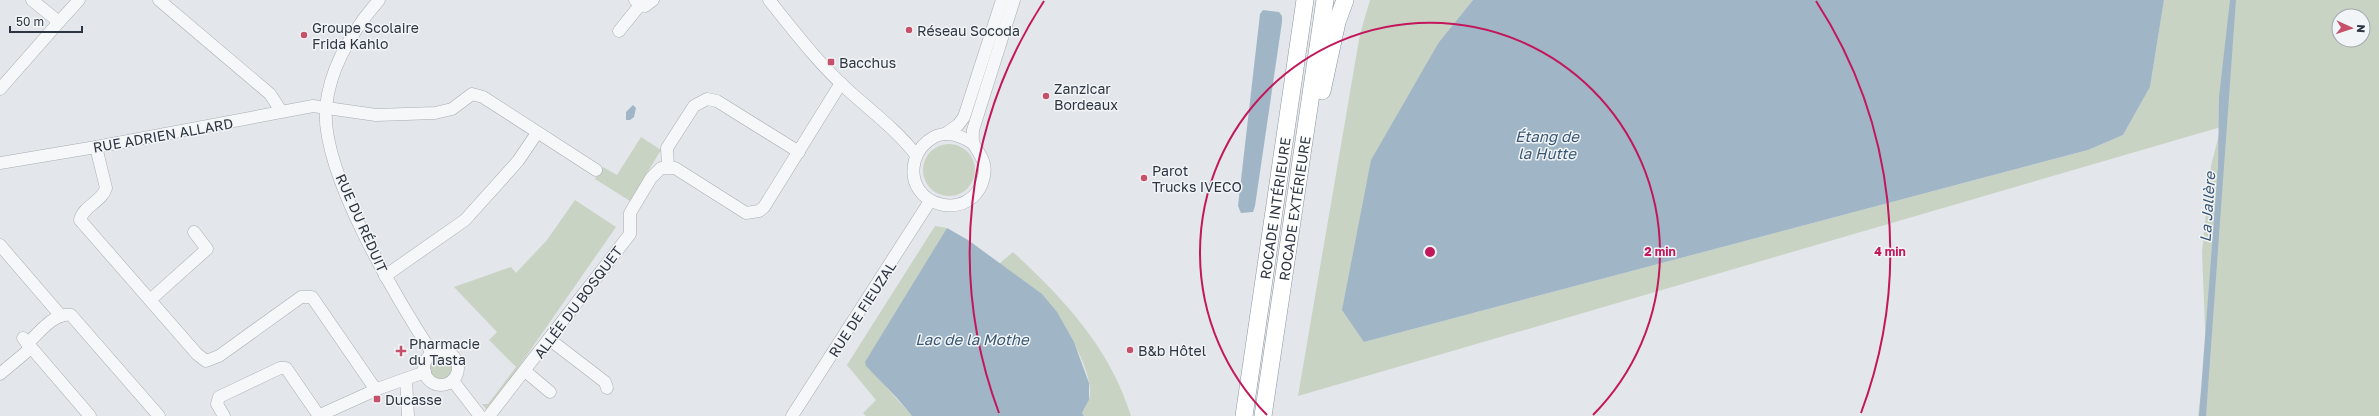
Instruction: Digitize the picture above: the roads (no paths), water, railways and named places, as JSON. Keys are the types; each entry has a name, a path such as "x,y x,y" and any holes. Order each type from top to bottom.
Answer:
{"highway":[{"name":"ROCADE INTÉRIEURE","path":"1244,416 1305,0"},
{"name":"ROCADE EXTÉRIEURE","path":"1263,416 1325,0"},
{"path":"1286,265 1337,22 1345,0"}],"street":[{"path":"32,0 59,22"},
{"path":"0,89 78,0"},
{"path":"159,0 270,94 281,112"},
{"name":"RUE DU RÉDUIT","path":"379,0 355,30 341,53 330,82 326,108 327,134 342,184 385,276 432,353"},
{"path":"619,31 638,3 648,6 653,0"},
{"path":"769,0 801,41 841,83 906,142 916,156"},
{"path":"945,134 956,135 974,144 982,156 984,175 981,186 974,196 953,206 941,205 930,201 916,186 913,165 916,156 928,141 945,134 958,125 964,117 1002,0"},
{"path":"974,144 974,121 1014,0"},
{"path":"799,152 718,100 707,99 694,106 667,148 668,167 681,171 746,213 752,213 764,207 799,152 841,83"},
{"name":"RUE ADRIEN ALLARD","path":"0,163 96,147 313,106 376,115 435,113 452,109 465,97 472,94 478,94 596,170"},
{"path":"385,276 465,220 518,161 537,133"},
{"path":"96,147 106,188 104,194 82,214 80,220 197,354 206,361 219,356 301,297 312,297 376,390"},
{"name":"ALLÉE DU BOSQUET","path":"489,416 630,234 630,213 655,172 668,167"},
{"name":"RUE DE FIEUZAL","path":"792,416 930,201"},
{"path":"150,300 207,249 194,232"},
{"path":"0,245 61,316"},
{"path":"0,374 27,343 61,316 71,315 160,416"},
{"path":"549,339 605,382 607,388"},
{"path":"27,343 90,416"},
{"path":"443,350 453,355 459,365 453,381 439,385 430,380 424,372 425,361 432,353 443,350"},
{"path":"224,416 217,404 219,397 280,368 286,368 318,416 376,390 424,372"},
{"name":"ALLÉE DU BOSQUET","path":"525,371 550,392"},
{"path":"406,379 408,416"},
{"path":"453,381 480,416"}],"water":[{"name":"Étang de la Hutte","path":"1473,0 2164,0 2150,87 2123,135 2088,150 1364,342 1342,310 1371,160 1439,42"},
{"path":"2230,0 2236,0 2206,416 2199,416 2218,167 2219,97"},
{"path":"1263,10 1279,12 1282,16 1282,22 1255,206 1253,212 1241,213 1238,206 1260,14"},
{"path":"633,105 636,108 634,117 630,120 626,120 626,112"},
{"name":"Lac de la Mothe","path":"947,228 968,240 1042,294 1057,312 1074,342 1089,383 1089,400 1082,413 1084,416 912,416 866,366 865,362"}],"place":[{"name":"Réseau Socoda","path":"909,30"},
{"name":"Groupe Scolaire Frida Kahlo","path":"304,35"},
{"name":"Bacchus","path":"831,62"},
{"name":"Zanzicar Bordeaux","path":"1046,96"},
{"name":"Parot Trucks IVECO","path":"1144,178"},
{"name":"B&b Hôtel","path":"1130,350"},
{"name":"Pharmacie du Tasta","path":"401,351"},
{"name":"Ducasse","path":"377,399"}],"water label":[{"name":"La Jallère","path":"2207,207"}]}
